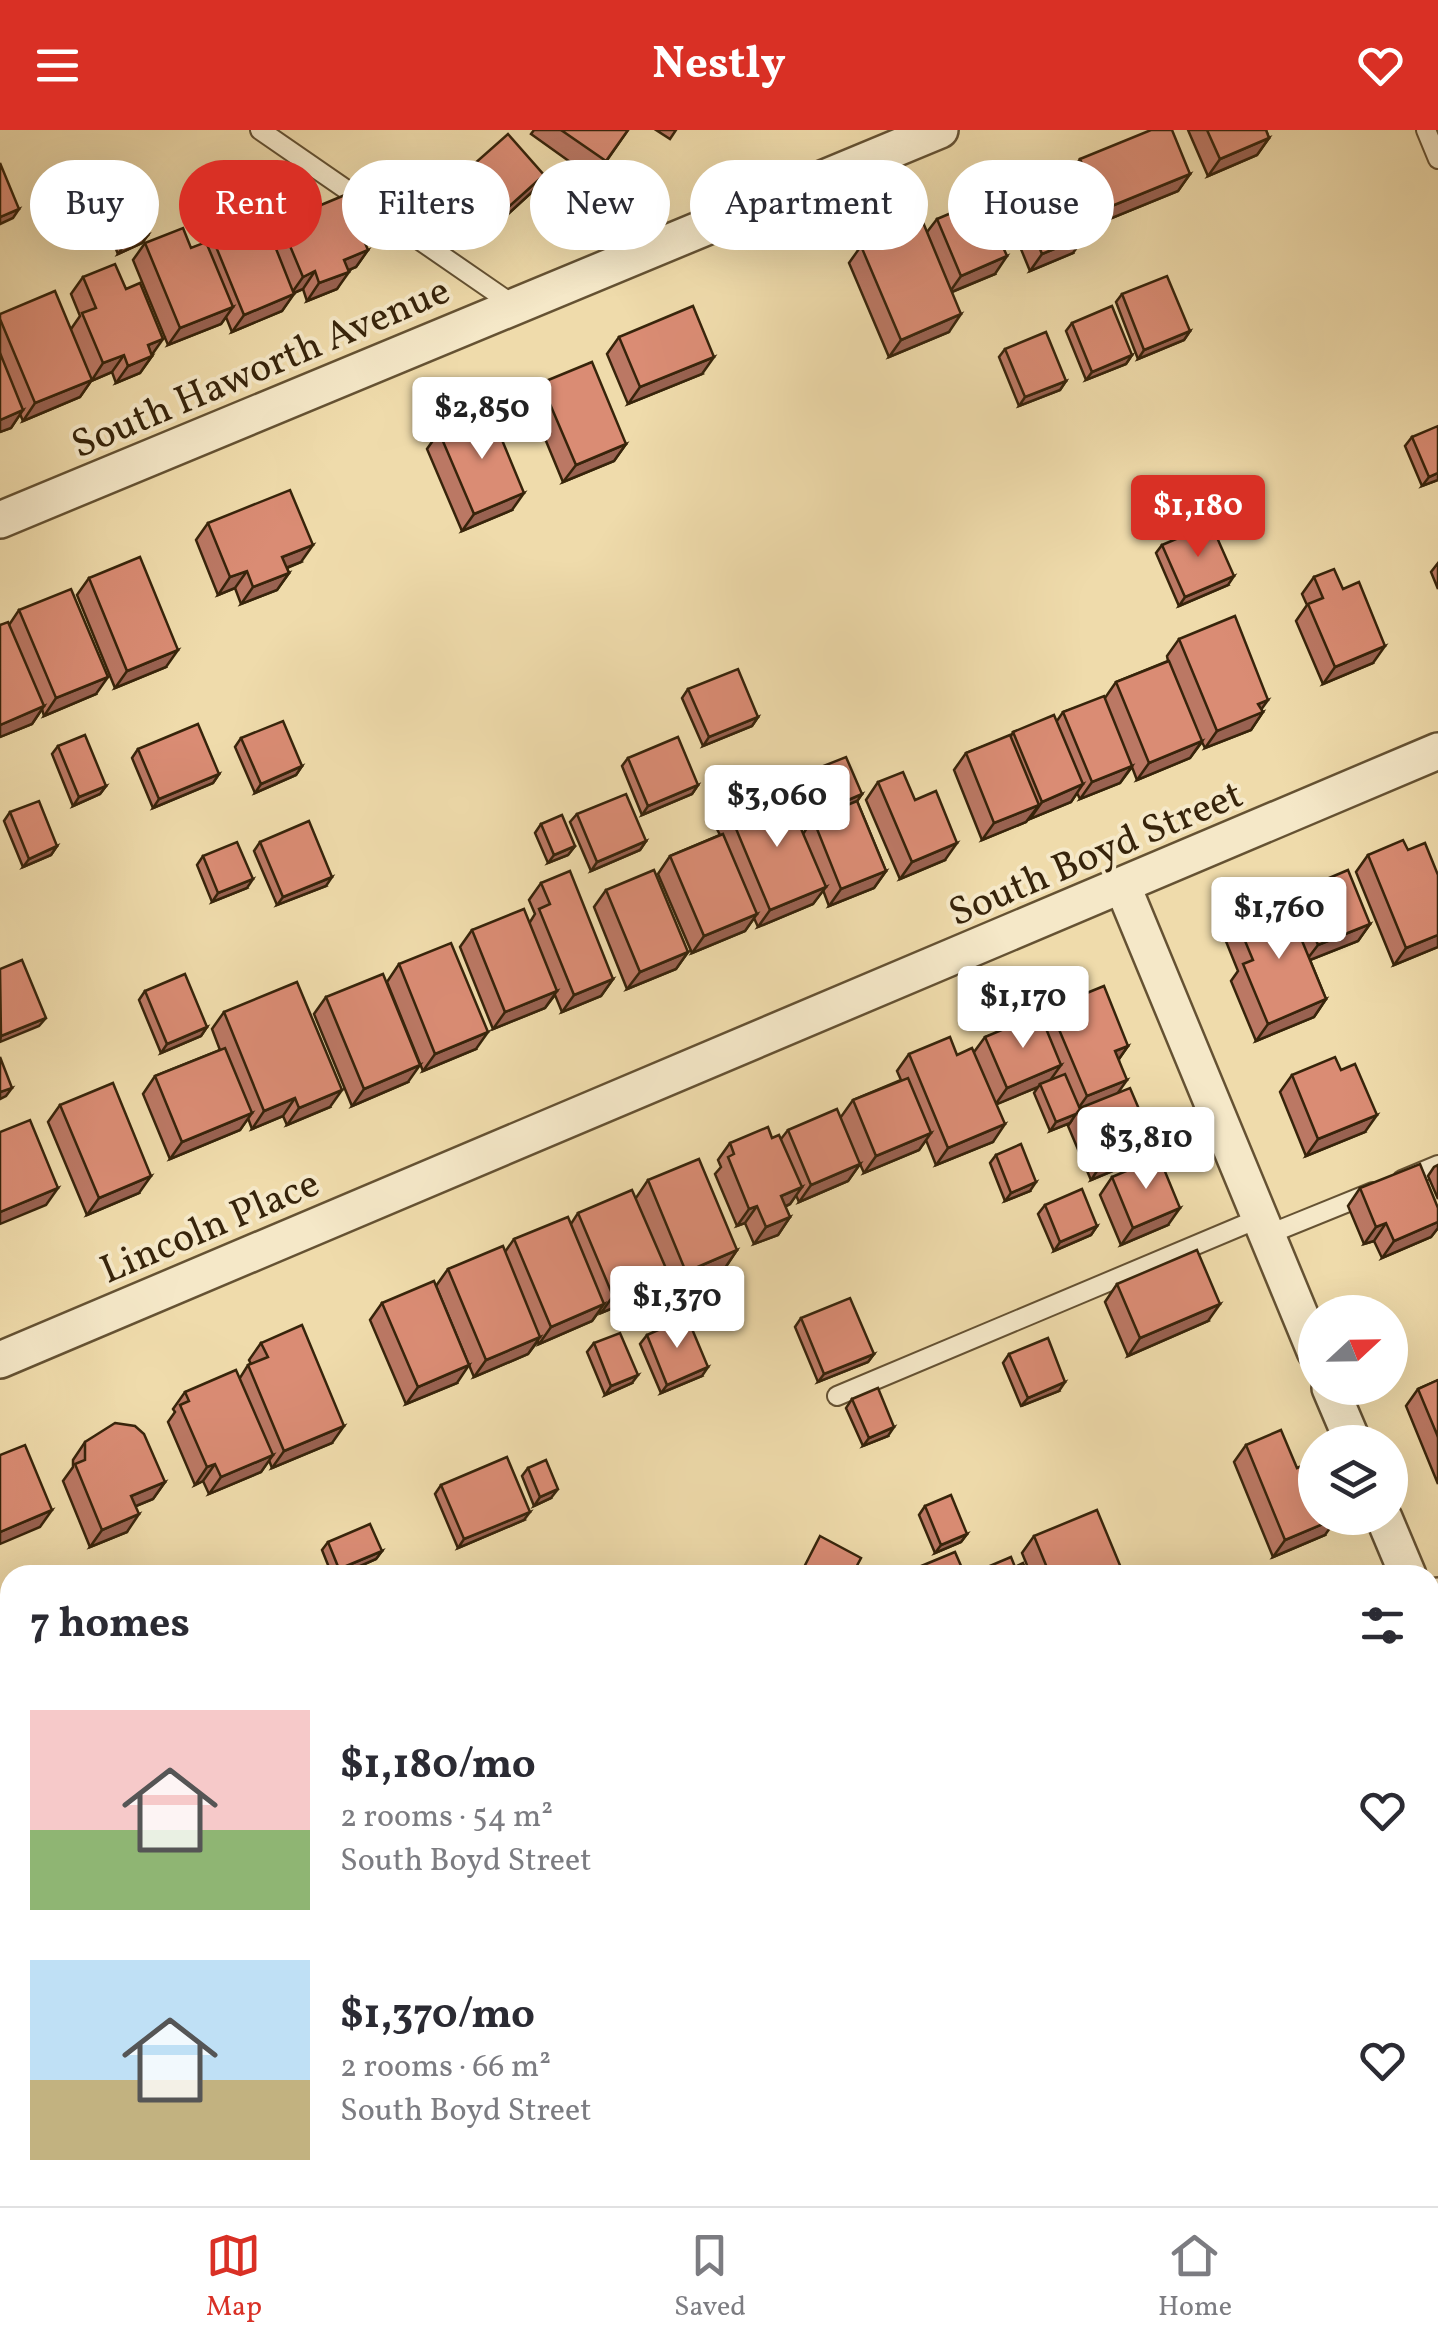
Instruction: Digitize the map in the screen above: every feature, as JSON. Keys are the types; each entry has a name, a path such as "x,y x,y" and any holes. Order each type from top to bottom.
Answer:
{"street":[{"name":"South Haworth Avenue","path":"0,520 515,306 892,138 940,130"},
{"name":"South Boyd Street","path":"451,1168 1438,751"},
{"path":"1123,887 1298,1310"},
{"name":"Lincoln Place","path":"0,1360 451,1168"},
{"path":"1391,1535 1404,1565"}],"lane":[{"path":"260,130 515,306"},
{"path":"1426,130 1438,159"},
{"path":"837,1396 1264,1227 1438,1164"}],"building":[{"path":"561,130 628,130 605,160"},
{"path":"1151,130 1172,130 1190,174 1114,205 1114,160 1080,159"},
{"path":"1207,130 1266,130 1269,138 1220,159"},
{"path":"508,134 531,160 530,188 510,206 510,160 479,160"},
{"path":"0,163 19,209 0,217"},
{"path":"342,196 342,250 368,250 344,260 349,272 319,283 315,271 303,277 292,250 322,250 322,205"},
{"path":"948,214 948,245 937,219"},
{"path":"179,230 179,250 209,250 233,307 180,328 148,250 159,250 159,237"},
{"path":"928,234 961,314 901,340 863,250 928,250"},
{"path":"217,250 277,250 294,294 244,315"},
{"path":"950,250 1004,250 1007,256 961,276"},
{"path":"115,264 126,289 140,283 163,339 148,345 152,356 128,366 124,355 103,363 82,313 96,308 83,277"},
{"path":"1167,276 1190,331 1144,350 1122,294"},
{"path":"55,291 92,380 35,403 0,314"},
{"path":"693,306 714,357 640,387 619,337"},
{"path":"1112,306 1132,355 1092,372 1072,323"},
{"path":"1046,332 1066,381 1025,397 1005,349"},
{"path":"0,353 23,410 0,420"},
{"path":"592,362 626,444 576,465 541,383"},
{"path":"490,411 524,493 474,514 439,432"},
{"path":"1438,426 1438,473 1429,477 1412,437"},
{"path":"290,490 313,545 282,557 289,573 253,587 247,571 230,577 208,523"},
{"path":"1211,524 1234,576 1185,597 1162,545"},
{"path":"140,557 178,650 127,671 89,578"},
{"path":"1334,569 1343,589 1359,582 1385,646 1335,667 1308,604 1323,598 1314,577"},
{"path":"71,589 108,677 56,698 19,610"},
{"path":"1235,616 1268,700 1258,704 1263,712 1217,731 1179,639"},
{"path":"8,622 44,706 0,725 0,625"},
{"path":"1169,661 1202,741 1149,763 1116,682"},
{"path":"738,669 758,717 709,737 688,689"},
{"path":"1104,696 1132,766 1092,782 1063,712"},
{"path":"1054,715 1083,784 1042,802 1013,732"},
{"path":"283,721 302,766 261,784 241,738"},
{"path":"198,724 219,774 159,799 138,749"},
{"path":"85,735 106,786 79,797 58,746"},
{"path":"1010,735 1039,805 994,823 966,753"},
{"path":"678,737 698,785 648,806 628,758"},
{"path":"846,757 862,794 832,807 816,769"},
{"path":"903,772 915,800 936,791 957,843 912,862 878,782"},
{"path":"784,789 826,887 770,910 729,812"},
{"path":"626,794 646,841 597,862 577,814"},
{"path":"39,801 57,846 29,859 10,812"},
{"path":"857,801 886,871 841,889 813,819"},
{"path":"562,815 575,846 554,855 541,824"},
{"path":"309,821 332,877 283,897 260,842"},
{"path":"723,834 757,914 704,936 670,856"},
{"path":"1403,840 1408,850 1425,843 1438,875 1438,935 1406,948 1368,855"},
{"path":"237,842 253,879 218,893 203,856"},
{"path":"654,870 688,952 640,972 606,890"},
{"path":"1348,870 1370,924 1318,945 1296,892"},
{"path":"570,871 613,979 574,995 539,909 550,904 541,883"},
{"path":"1284,897 1326,999 1268,1024 1243,964 1253,960 1235,917"},
{"path":"524,909 557,991 505,1012 472,930"},
{"path":"451,943 488,1032 435,1054 399,964"},
{"path":"22,960 46,1018 1,1036 0,969"},
{"path":"185,974 207,1027 167,1044 145,991"},
{"path":"383,974 420,1065 364,1089 326,997"},
{"path":"297,982 342,1090 299,1108 295,1098 264,1111 224,1012"},
{"path":"1104,986 1128,1046 1115,1051 1127,1080 1087,1096 1050,1008"},
{"path":"1040,1014 1061,1065 1007,1088 985,1037"},
{"path":"950,1037 957,1055 972,1048 1005,1124 948,1148 909,1054"},
{"path":"225,1048 252,1113 182,1142 155,1076"},
{"path":"0,1057 12,1088 0,1092"},
{"path":"1335,1057 1341,1070 1355,1064 1377,1115 1318,1139 1292,1075"},
{"path":"1065,1074 1080,1109 1056,1122 1040,1084"},
{"path":"908,1078 931,1133 876,1156 853,1100"},
{"path":"113,1083 151,1176 99,1198 60,1105"},
{"path":"1130,1088 1153,1142 1103,1162 1080,1108"},
{"path":"837,1109 860,1164 811,1185 788,1130"},
{"path":"30,1120 58,1188 0,1212 0,1132"},
{"path":"768,1127 772,1138 779,1135 802,1187 781,1196 790,1217 766,1227 757,1206 749,1209 728,1157 734,1154 730,1143"},
{"path":"1021,1144 1036,1182 1011,1193 996,1155"},
{"path":"1159,1157 1180,1208 1133,1228 1112,1177"},
{"path":"699,1159 737,1250 686,1272 648,1180"},
{"path":"1420,1164 1438,1208 1438,1222 1394,1241 1386,1223 1376,1227 1360,1188"},
{"path":"1082,1189 1097,1226 1060,1242 1045,1205"},
{"path":"632,1190 668,1273 613,1296 578,1213"},
{"path":"568,1217 604,1304 551,1327 514,1239"},
{"path":"503,1246 540,1337 486,1360 448,1269"},
{"path":"1197,1250 1220,1304 1140,1338 1117,1284"},
{"path":"434,1281 469,1365 418,1387 382,1303"},
{"path":"850,1298 874,1354 824,1374 801,1318"},
{"path":"687,1317 708,1367 667,1385 647,1335"},
{"path":"302,1325 344,1426 284,1451 248,1365 268,1357 261,1343"},
{"path":"620,1333 638,1375 611,1386 594,1343"},
{"path":"1048,1338 1065,1382 1028,1398 1009,1354"},
{"path":"236,1370 273,1455 221,1477 215,1464 207,1467 180,1405 189,1401 185,1392"},
{"path":"1438,1380 1438,1437 1418,1389"},
{"path":"878,1388 894,1427 869,1438 852,1399"},
{"path":"115,1423 135,1426 144,1434 165,1482 131,1496 139,1514 102,1530 75,1464 85,1460 85,1442"},
{"path":"1281,1430 1298,1468 1298,1534 1285,1540 1246,1445"},
{"path":"25,1445 52,1510 0,1532 0,1455"},
{"path":"507,1457 530,1512 464,1539 441,1485"},
{"path":"546,1460 558,1489 540,1497 528,1468"},
{"path":"951,1495 967,1534 941,1545 925,1506"},
{"path":"1097,1510 1120,1565 1046,1565 1034,1536"},
{"path":"370,1524 382,1551 349,1565 337,1565 328,1542"},
{"path":"820,1536 861,1558 857,1565 805,1565"},
{"path":"955,1552 961,1565 924,1565"},
{"path":"1011,1557 1014,1565 992,1565"}]}
